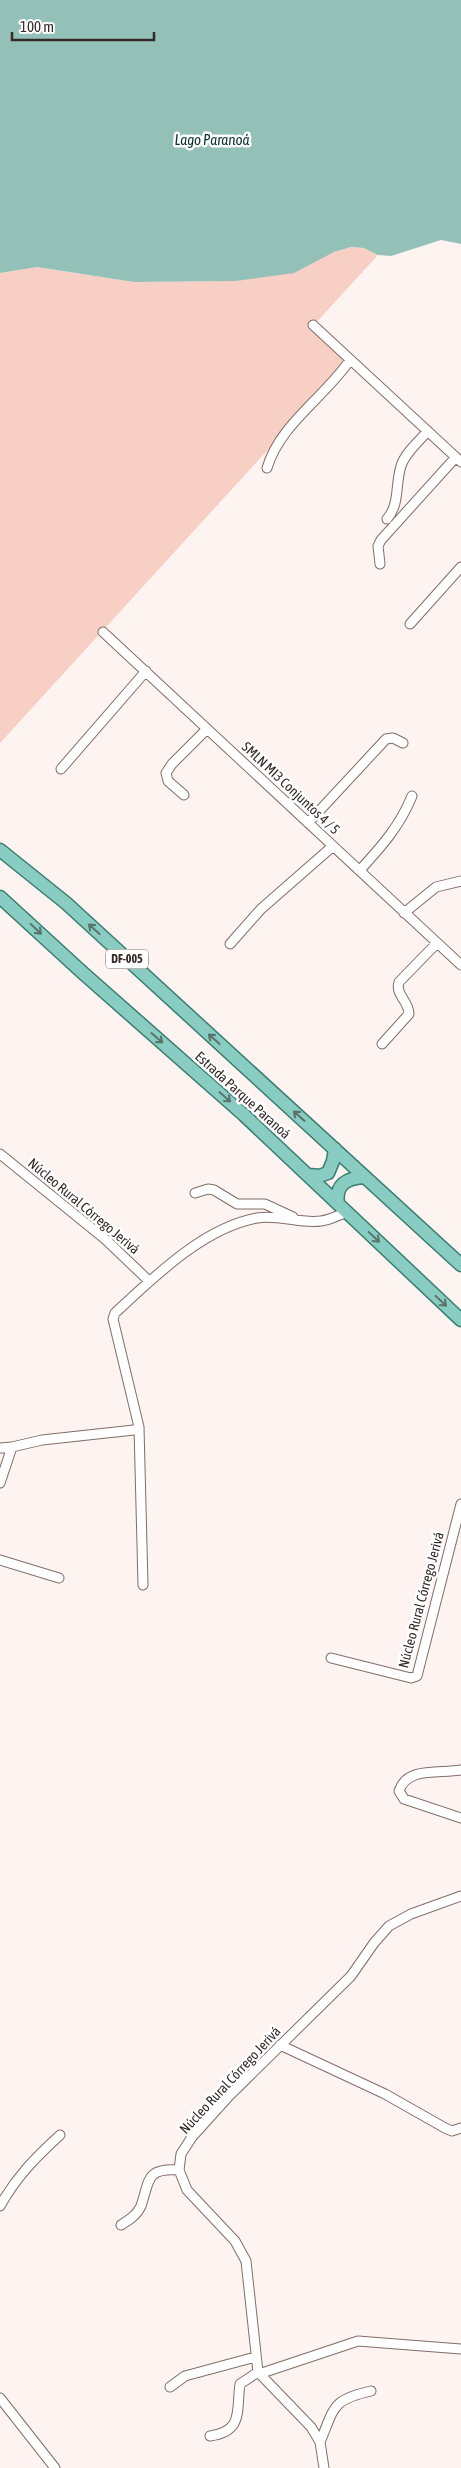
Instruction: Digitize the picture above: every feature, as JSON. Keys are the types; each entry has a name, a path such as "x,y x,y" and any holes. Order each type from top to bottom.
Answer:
{"main road":[{"name":"Estrada Parque Paranoá","path":"0,850 66,904 461,1265"},
{"name":"Estrada Parque Paranoá","path":"0,897 244,1114 461,1320"},
{"path":"309,1175 319,1176 328,1173 335,1149"},
{"path":"342,1208 338,1190 341,1184 349,1179 365,1177"}],"street":[{"path":"314,325 458,459 381,540 378,546 380,564"},
{"path":"267,468 277,441 338,378 350,360"},
{"path":"386,519 396,505 398,483 404,460 428,431"},
{"path":"410,624 461,567"},
{"name":"SMLN MI3 Conjuntos 4 / 5","path":"103,632 461,965"},
{"path":"61,770 146,671"},
{"path":"184,795 168,781 166,773 172,764 207,729"},
{"path":"308,823 386,739 393,738 403,743"},
{"path":"360,870 389,838 405,815 412,796"},
{"path":"230,944 261,909 333,846"},
{"path":"404,913 436,887 461,881"},
{"path":"382,1044 409,1014 408,1006 399,992 399,982 436,943"},
{"name":"Núcleo Rural Córrego Jerivá","path":"0,1154 104,1239 149,1282"},
{"path":"195,1193 208,1189 214,1190 237,1204 265,1204 298,1220"},
{"path":"143,1585 139,1427 113,1319 115,1313 149,1282 205,1238 230,1226 256,1218 322,1221 342,1208"},
{"path":"0,1448 42,1440 134,1430 139,1427"},
{"path":"0,1483 12,1447"},
{"name":"Núcleo Rural Córrego Jerivá","path":"331,1658 411,1678 417,1676 461,1504"},
{"path":"0,1560 59,1578"},
{"path":"461,1770 412,1776 403,1783 400,1791 404,1799 461,1818"},
{"name":"Núcleo Rural Córrego Jerivá","path":"179,2170 181,2154 192,2136 280,2045 351,1976 374,1943 389,1926 411,1914 461,1896"},
{"path":"280,2045 385,2094 445,2128 452,2131 461,2128"},
{"path":"0,2206 14,2181 28,2164 60,2135"},
{"path":"121,2225 136,2214 148,2181 155,2172 166,2169 179,2170 187,2190 235,2241 246,2261 255,2357 259,2373 311,2427 320,2442 324,2468"},
{"path":"210,2436 230,2431 235,2424 239,2407 240,2384 259,2373 366,2340 461,2349"},
{"path":"170,2387 185,2376 255,2357"},
{"path":"320,2442 333,2408 351,2396 371,2391"},
{"path":"0,2398 55,2468"}],"shaded area":[{"path":"351,247 364,248 378,255 314,325 350,360 0,743 0,273 37,267 134,282 236,281"}],"water":[{"name":"Lago Paranoá","path":"0,0 461,0 461,244 441,240 391,256 378,255 364,248 351,247 334,252 294,273 236,281 134,282 37,267 0,273"}]}
